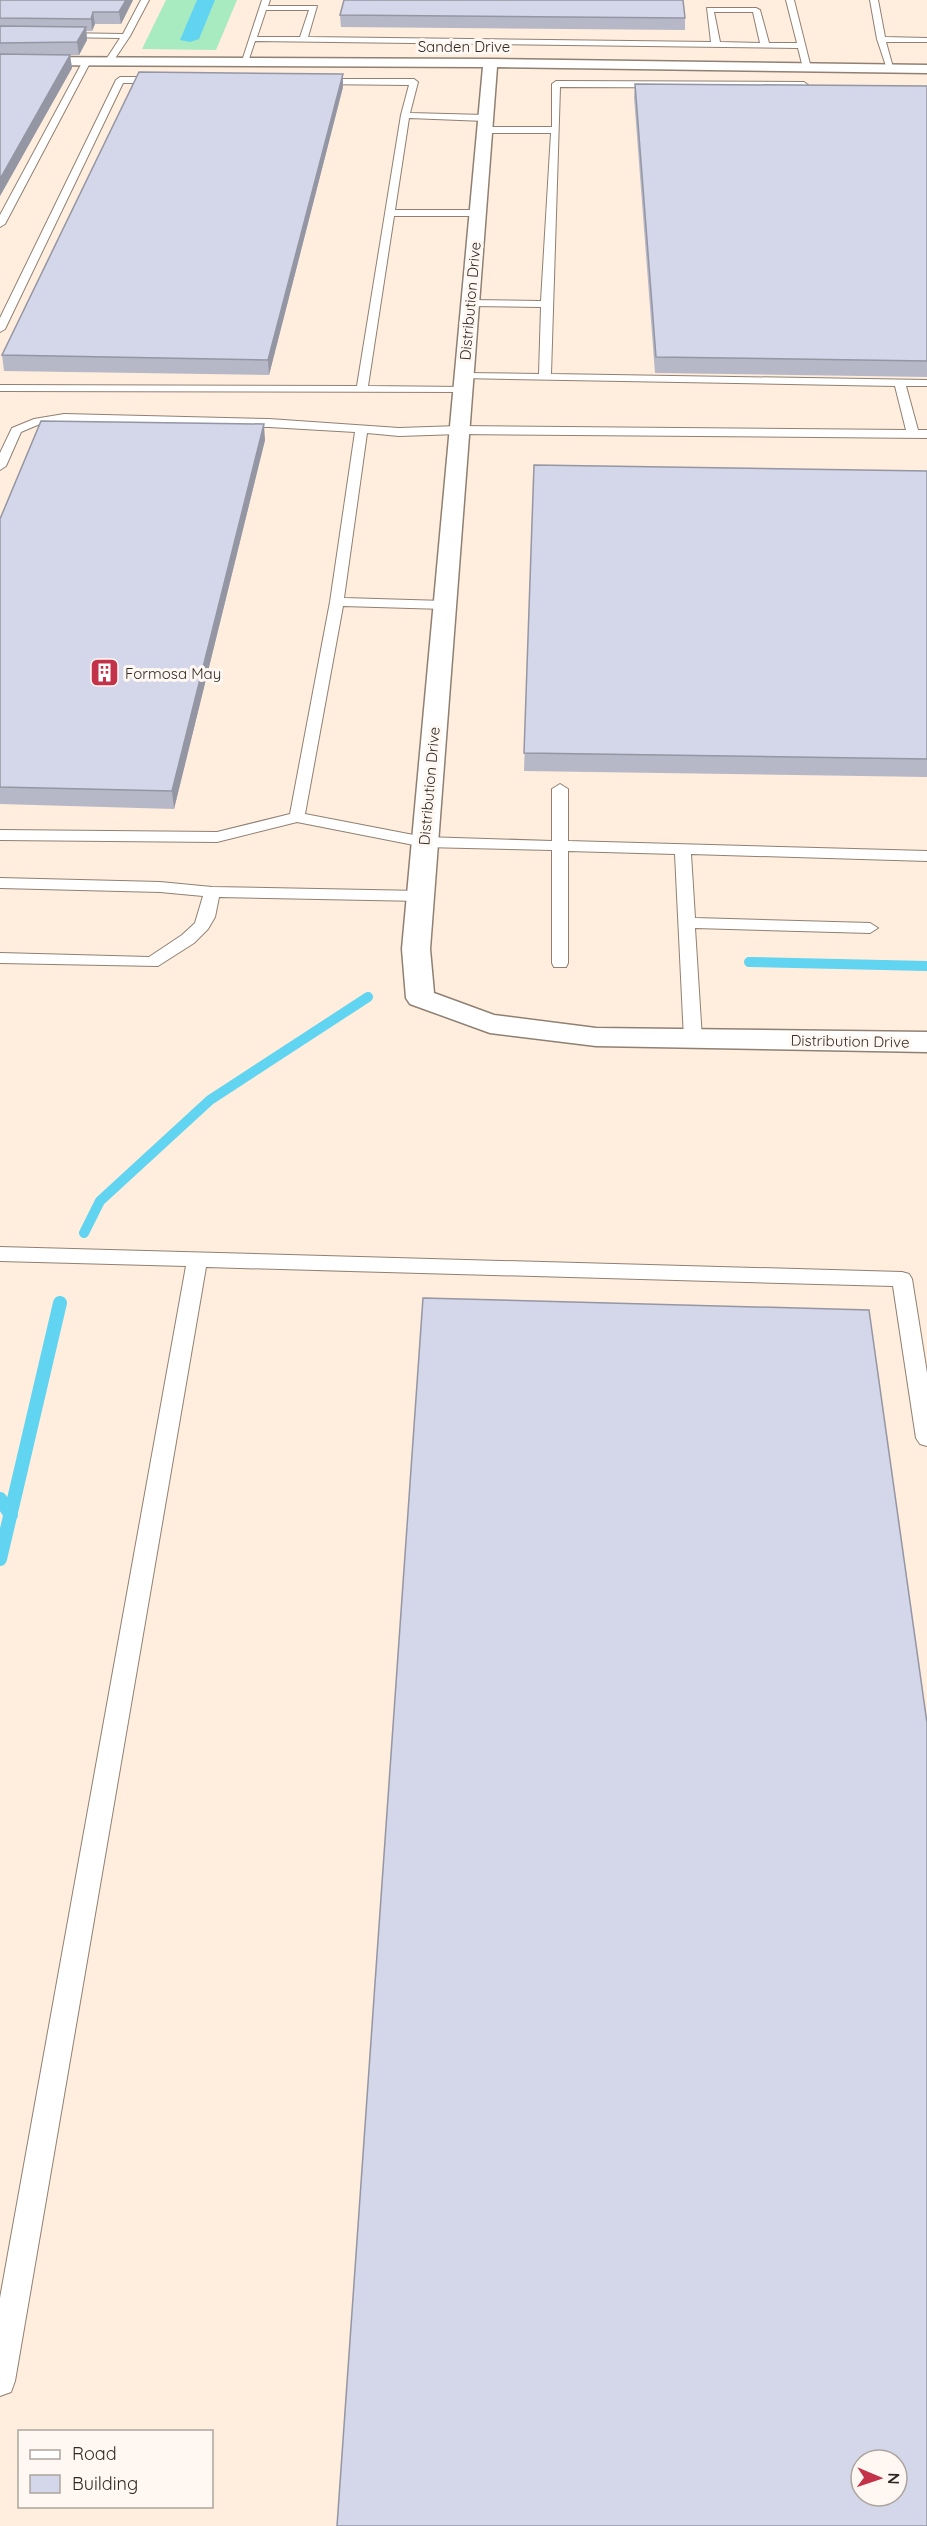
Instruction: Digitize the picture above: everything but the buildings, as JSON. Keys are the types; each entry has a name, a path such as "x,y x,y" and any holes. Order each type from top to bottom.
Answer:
{"street":[{"name":"Sanden Drive","path":"0,61 490,63 927,69"},
{"name":"Distribution Drive","path":"490,63 424,842 416,949 420,998 490,1024 597,1037 927,1042"}],"lane":[{"path":"109,61 126,36 145,0"},
{"path":"790,0 807,68"},
{"path":"874,0 881,39 891,69"},
{"path":"244,62 264,4 314,8 303,40"},
{"path":"716,45 710,10 756,10 765,45"},
{"path":"46,34 126,36"},
{"path":"252,39 802,46"},
{"path":"881,39 927,40"},
{"path":"0,224 87,61"},
{"path":"591,65 595,82"},
{"path":"0,329 120,80 167,80"},
{"path":"308,81 414,82 405,115 362,390"},
{"path":"545,377 556,84 595,82 808,85"},
{"path":"405,115 556,130"},
{"path":"390,213 477,213"},
{"path":"470,303 546,304"},
{"path":"0,388 362,390 545,377 927,383"},
{"path":"900,383 913,434"},
{"path":"0,466 16,430 38,421 64,418 291,423 361,431 927,434"},
{"path":"297,818 337,602 361,431"},
{"path":"337,602 444,605"},
{"path":"560,789 560,963"},
{"path":"0,835 217,837 297,818 424,842 927,856"},
{"path":"683,850 693,1039"},
{"path":"0,883 160,887 212,892 421,896"},
{"path":"0,958 152,962 188,939 202,926 207,917 212,892"},
{"path":"686,923 870,928"},
{"path":"0,1254 902,1279 927,1438"},
{"path":"0,2381 197,1260"}],"shaded area":[{"path":"0,0 927,0 927,2526 0,2526"}],"green space":[{"path":"166,0 237,0 216,50 142,49"}],"water":[{"path":"197,0 215,0 199,39 190,42 180,40"}],"waterway":[{"path":"749,962 927,966"},
{"path":"84,1233 100,1201 210,1100 368,997"},
{"path":"10,1514 60,1303"},
{"path":"0,1499 10,1514"},
{"path":"0,1559 10,1514"}],"place":[{"name":"Formosa May","path":"104,673"}]}
